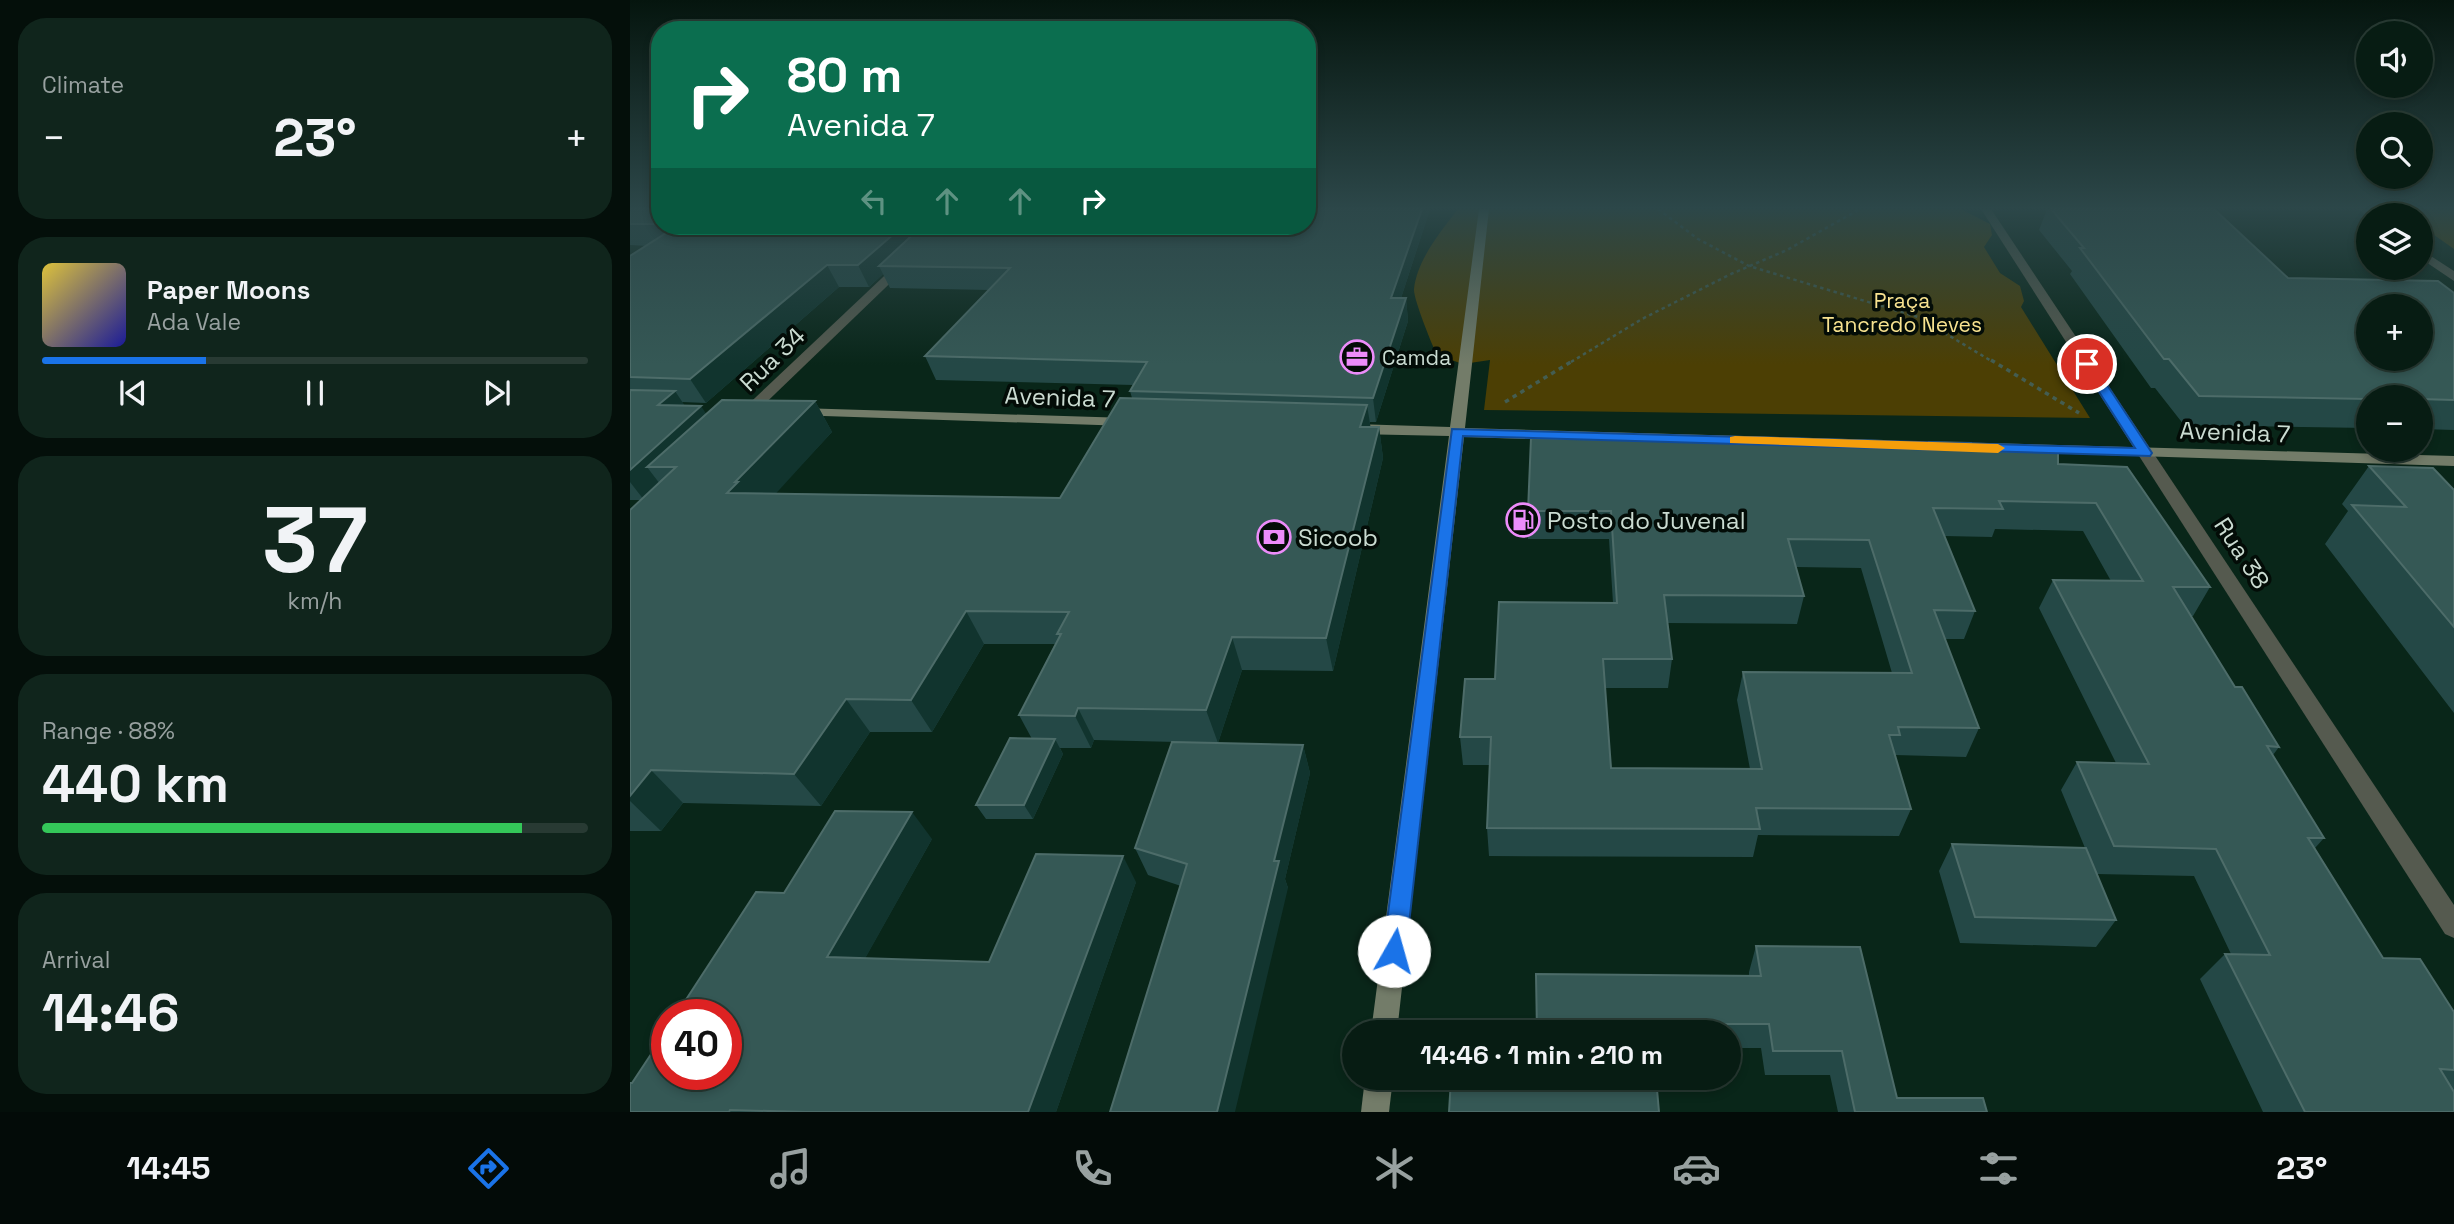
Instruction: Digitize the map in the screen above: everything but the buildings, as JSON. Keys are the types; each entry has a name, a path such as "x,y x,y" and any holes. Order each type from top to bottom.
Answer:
{"street":[{"name":"Rua 34","path":"730,430 907,261"},
{"path":"1385,1020 1478,261"},
{"name":"Rua 38","path":"2020,261 2454,926"},
{"path":"2433,262 2454,277"},
{"name":"Avenida 7","path":"723,410 1138,422"},
{"path":"1346,429 1897,445"},
{"name":"Avenida 7","path":"1939,447 2454,461"},
{"path":"1375,1112 1378,1090"}],"path":[{"path":"1739,261 1918,317 2085,417"},
{"path":"1457,432 1642,319 1761,261"}],"green space":[{"name":"Praça Tancredo Neves","path":"1423,261 1993,261 2000,273 2020,286 2024,301 2021,307 2090,418 1484,410 1490,360 1463,364 1437,355 1414,294"}],"slow traffic":[{"path":"1735,440 1998,448"}],"place":[{"name":"Camda","path":"1357,357"},
{"name":"Posto do Juvenal","path":"1523,520"},
{"name":"Sicoob","path":"1274,537"}],"route":[{"path":"1394,951 1457,432 2145,453 2087,364"}]}
